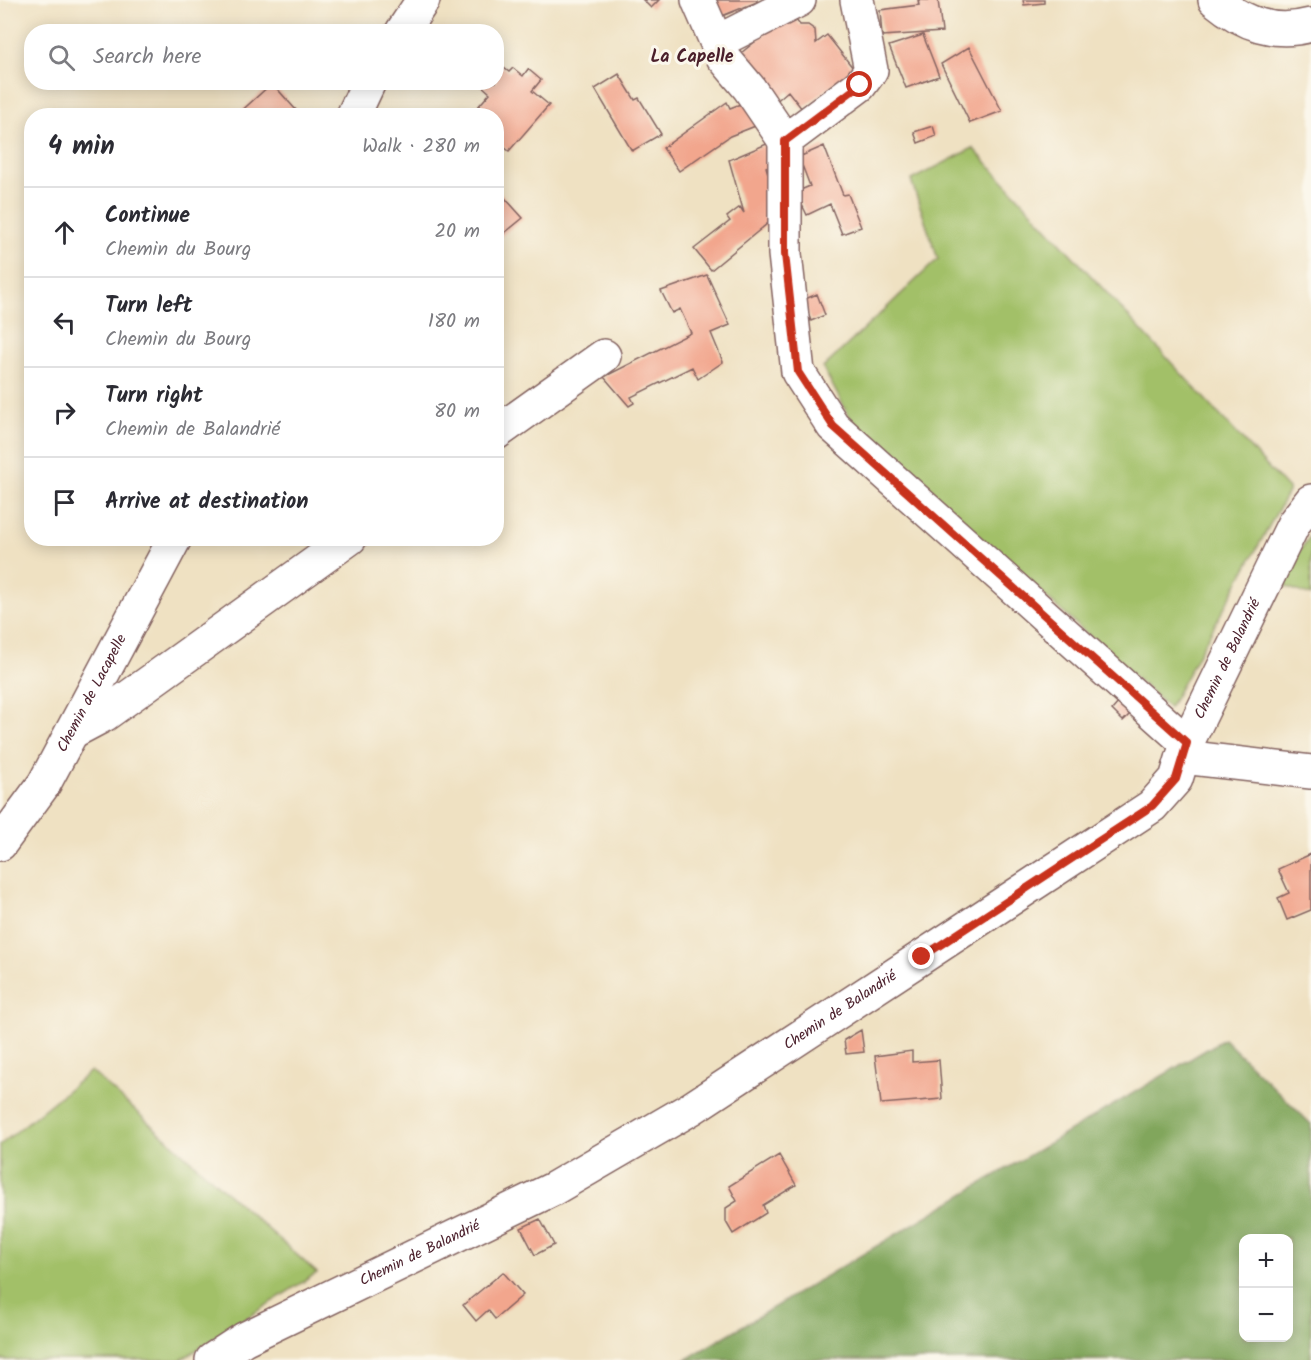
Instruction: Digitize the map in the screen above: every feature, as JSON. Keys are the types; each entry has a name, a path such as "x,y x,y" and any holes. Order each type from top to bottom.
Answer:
{"street":[{"path":"407,24 423,0"},
{"path":"698,0 723,57 749,88 774,134 798,372 833,426 1185,750 1311,772"},
{"path":"717,42 799,0"},
{"path":"774,134 860,85 871,70 857,0"},
{"path":"1215,0 1233,15 1262,28 1292,30 1311,25"},
{"path":"357,108 365,90"},
{"path":"504,427 604,356"},
{"name":"Chemin de Balandrié","path":"212,1360 244,1338 553,1190 692,1108 1152,806 1176,779 1185,750 1293,523 1311,501"},
{"name":"Chemin de Lacapelle","path":"0,844 44,784 171,546"},
{"path":"72,732 104,715 339,546"}],"green space":[{"path":"973,148 1289,490 1169,708 853,423 823,368 938,259 911,180"},
{"path":"1311,535 1311,596 1276,583"},
{"path":"1224,1039 1311,1124 1311,1360 685,1360"},
{"path":"91,1071 317,1273 181,1360 0,1360 0,1145"}],"building":[{"path":"643,0 659,0 651,8"},
{"path":"710,0 757,0 757,2 717,18"},
{"path":"918,0 938,0 942,32 882,36 880,10 919,5"},
{"path":"1023,0 1044,0 1044,3 1024,5"},
{"path":"790,13 800,25 808,25 815,30 816,43 827,35 853,68 851,79 846,74 802,109 788,91 773,104 735,58"},
{"path":"923,35 939,76 906,88 889,46"},
{"path":"969,47 1002,111 970,123 941,64"},
{"path":"504,68 509,72 513,68 523,76 528,69 541,80 532,91 549,105 509,151 504,147 504,108 477,108 490,93 487,90 504,90"},
{"path":"619,74 635,100 639,98 661,134 632,151 595,89"},
{"path":"264,90 278,90 294,108 245,108"},
{"path":"751,100 763,123 730,136 679,171 663,148 727,102 730,108"},
{"path":"933,126 936,136 918,143 914,132"},
{"path":"769,143 775,163 766,167 776,203 773,219 711,270 694,249 730,221 727,217 740,207 744,213 729,160"},
{"path":"824,146 843,195 848,194 861,227 842,234 830,204 807,215 796,192 810,186 799,157"},
{"path":"504,197 523,218 504,233"},
{"path":"707,275 730,325 711,333 723,362 698,379 692,367 631,397 634,403 629,406 604,377 691,333 680,309 672,313 661,291"},
{"path":"817,294 825,315 811,321 803,300"},
{"path":"1118,703 1130,714 1123,721 1112,710"},
{"path":"1311,854 1311,910 1287,920 1278,898 1289,893 1278,869"},
{"path":"861,1030 864,1052 846,1054 844,1040"},
{"path":"912,1051 912,1062 939,1060 942,1099 881,1104 875,1056"},
{"path":"779,1155 796,1185 763,1205 766,1213 733,1234 726,1222 726,1208 737,1201 729,1186"},
{"path":"540,1219 554,1245 535,1255 521,1228"},
{"path":"503,1272 523,1295 495,1319 488,1310 476,1321 463,1305"}],"district":[{"name":"La Capelle","path":"692,57"}],"route":[{"path":"860,85 785,141 785,254 798,372 833,426 1187,743 1176,779 1152,806 922,957"}]}
